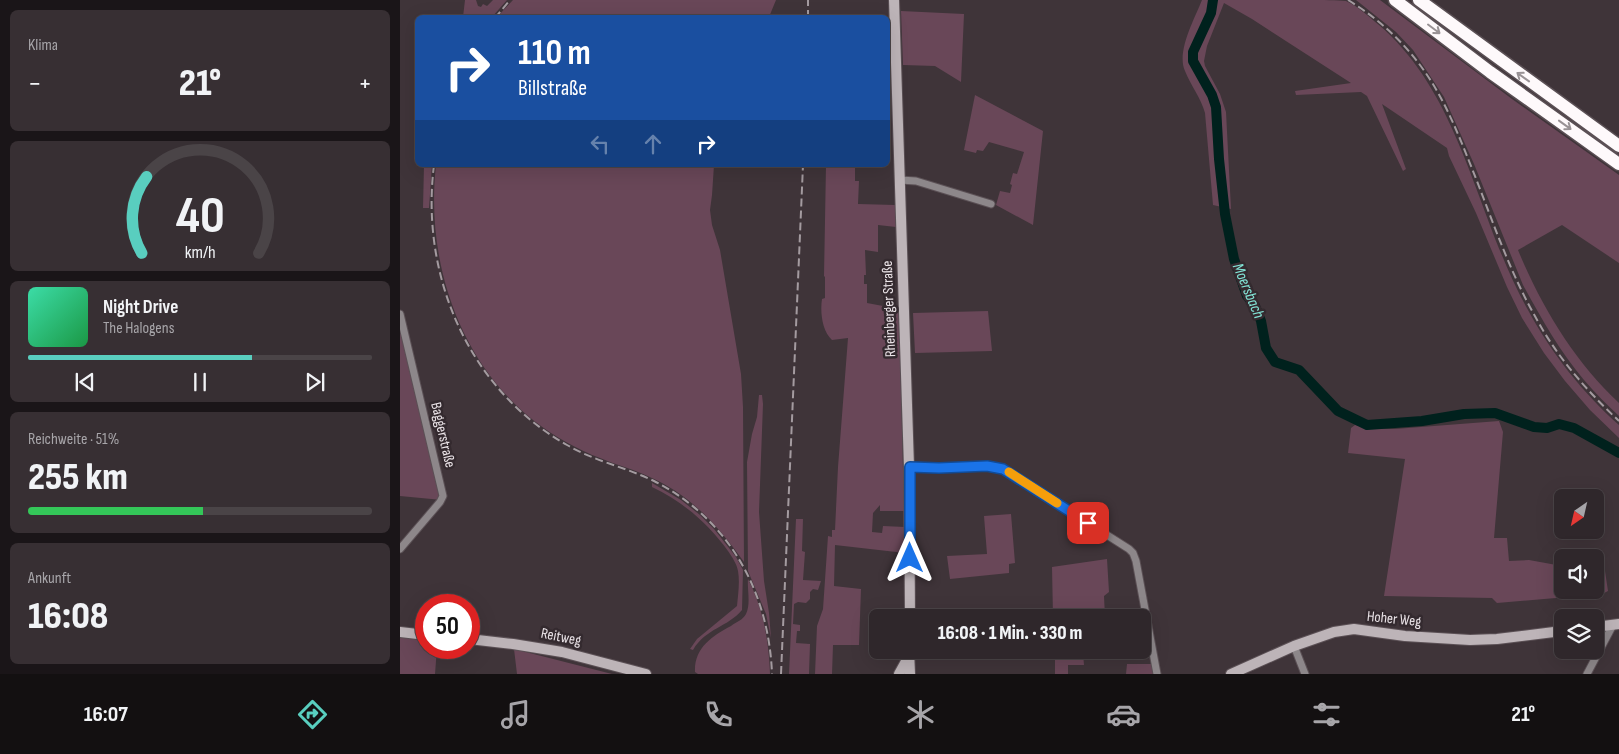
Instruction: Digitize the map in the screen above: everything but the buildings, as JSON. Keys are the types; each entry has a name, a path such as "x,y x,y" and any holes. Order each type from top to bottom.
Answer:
{"highway":[{"path":"1395,0 1490,72 1619,164"},
{"path":"1419,0 1619,146"}],"main road":[{"name":"Rheinberger Straße","path":"894,0 910,467 910,609"},
{"name":"Hoher Weg","path":"1231,674 1294,646 1334,632 1354,629 1405,636 1470,640 1497,639 1554,632"},
{"path":"400,632 415,634"},
{"name":"Reitweg","path":"480,640 562,652 646,674"},
{"path":"899,674 906,659"},
{"path":"909,659 910,674"}],"street":[{"path":"900,180 916,181 991,204"},
{"name":"Baggerstraße","path":"400,314 443,496 400,550"},
{"path":"910,467 987,466 1003,469 1129,548 1136,561 1157,674"},
{"path":"1586,674 1616,625"},
{"path":"1294,646 1305,674"}],"shaded area":[{"path":"465,0 476,0 478,6 481,7 483,4 487,6 493,0 507,0 494,15 463,15"},
{"path":"513,0 776,0 770,15 499,15"},
{"path":"1202,0 1346,1 1379,25 1407,54 1430,87 1449,123 1510,274 1528,310 1557,357 1580,386 1619,425 1619,438 1590,410 1565,381 1544,353 1522,318 1447,148 1382,104 1406,169 1403,171 1367,96 1361,92 1296,95 1295,91 1351,83 1224,3 1207,46 1204,61 1220,94 1226,112 1231,209 1213,205 1205,113 1187,76 1183,63 1183,54 1188,35"},
{"path":"1356,0 1380,0 1512,99 1619,175 1619,263 1562,225 1518,250 1537,292 1560,332 1587,369 1619,403 1619,416 1575,369 1551,334 1523,285 1474,164 1444,97 1413,50 1396,32"},
{"path":"901,11 964,14 961,82 935,66 903,65"},
{"path":"975,95 1043,131 1033,225 996,205 1000,191 1010,193 1013,173 1017,174 1024,152 989,142 983,151 977,150 976,153 964,150"},
{"path":"424,167 432,167 429,208 423,208"},
{"path":"436,167 714,167 710,210 712,225 720,250 741,374 744,562 700,510 674,490 643,474 592,455 566,442 532,419 503,391 479,359 460,324 446,286 437,246 434,206"},
{"path":"826,167 855,167 855,181 859,181 858,204 895,205 896,227 878,225 878,252 865,250 866,275 864,275 864,284 867,284 867,303 899,309 904,511 880,511 880,505 873,513 872,532 882,533 883,526 905,527 905,553 835,545 834,586 861,589 859,645 833,645 832,674 815,674 817,626 823,609 828,536 832,537 832,530 835,530 848,338 832,340 826,332 821,310 822,299 825,298"},
{"path":"988,311 992,351 915,353 913,313"},
{"path":"400,326 442,500 400,496"},
{"path":"759,395 762,395 763,404 759,512 764,581 771,638 766,614 748,571 747,462 757,417"},
{"path":"1499,421 1503,432 1494,538 1507,538 1509,561 1529,560 1554,565 1554,598 1497,603 1492,598 1384,596 1405,459 1348,453 1351,428 1355,425 1373,429"},
{"path":"652,483 681,500 700,515 714,529 736,557 743,570 742,610 704,637 693,650 690,649 697,639 737,606 739,575 728,551 712,531 684,506 652,487"},
{"path":"1011,514 1015,563 1009,564 1009,573 950,579 947,556 987,554 984,516"},
{"path":"796,519 803,519 802,551 805,552 803,580 821,581 818,590 813,589 810,592 810,599 806,603 798,602 794,604 793,624 800,625 800,631 797,631 796,643 810,644 809,674 789,674"},
{"path":"1107,559 1109,592 1104,596 1105,609 1053,609 1052,567"},
{"path":"1605,571 1608,591 1604,593"},
{"path":"748,579 758,601 764,625 770,674 698,674 695,672 695,664 701,650 717,634 745,616 749,601"},
{"path":"400,632 415,634 415,659 436,659 435,674 400,674"},
{"path":"514,649 612,674 517,674"},
{"path":"1055,659 1084,659 1084,665 1068,665 1068,674 1055,674"},
{"path":"1127,664 1153,664 1154,674 1126,674"}],"waterway":[{"name":"Moersbach","path":"1213,0 1211,13 1193,52 1193,61 1212,95 1216,107 1225,214 1234,259 1247,296 1255,306 1261,321 1266,348 1275,362 1299,370 1338,411 1367,425 1422,421 1464,414 1495,413 1534,427 1547,428 1559,424 1574,428 1619,453"}],"railway":[{"path":"498,15 510,0"},
{"path":"808,0 808,15"},
{"path":"1348,0 1391,32 1409,51 1432,82 1455,127 1508,261 1536,318 1553,346 1573,373 1619,421"},
{"path":"434,167 432,206 435,247 444,287 458,325 478,361 502,393 532,421 577,451 654,481 680,497 704,516 724,537 740,561 753,587 763,615 769,644 772,674"},
{"path":"781,674 803,167"}],"slow traffic":[{"path":"1009,472 1057,503"}],"route":[{"path":"910,558 910,467 987,466 1003,469 1088,523"}]}
